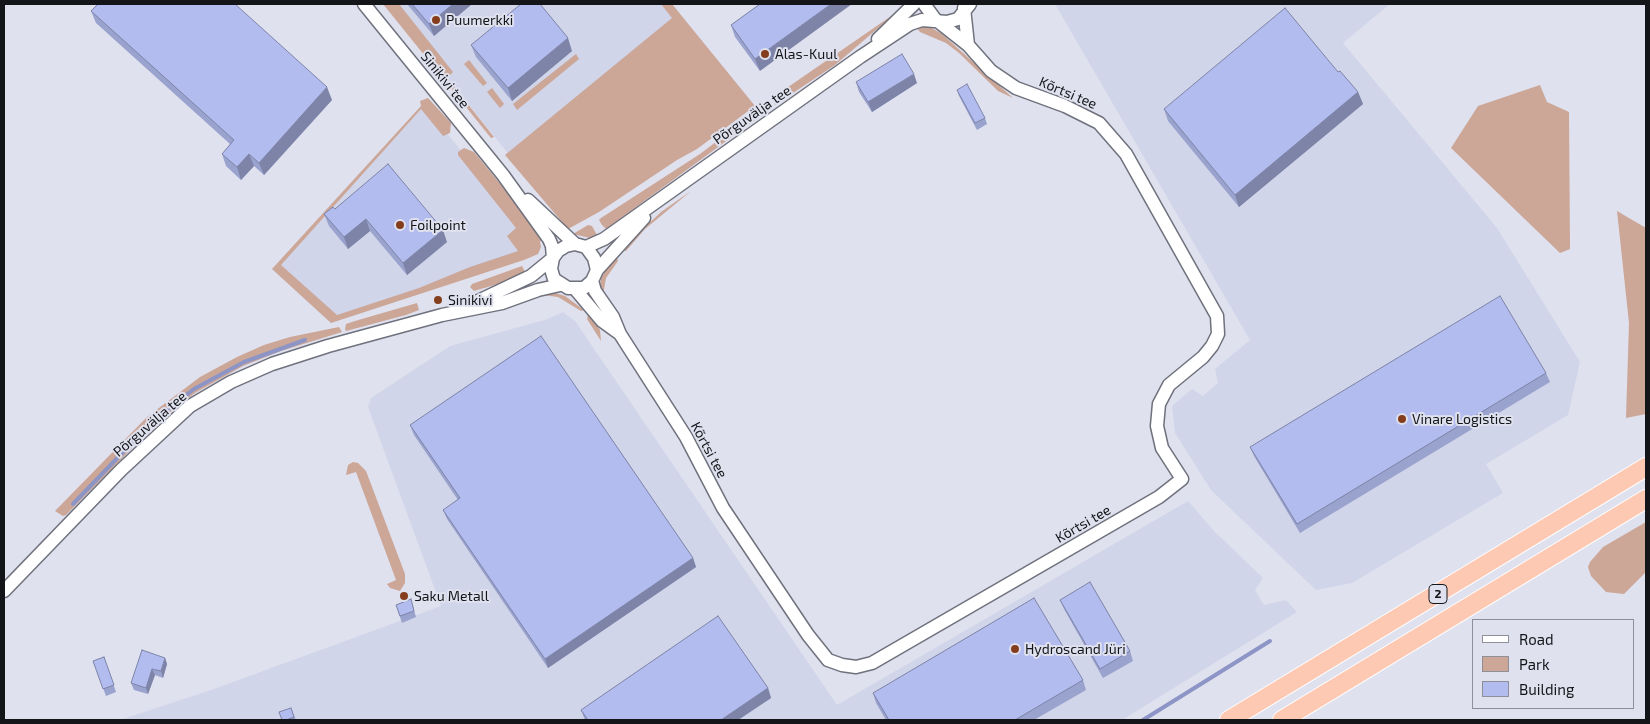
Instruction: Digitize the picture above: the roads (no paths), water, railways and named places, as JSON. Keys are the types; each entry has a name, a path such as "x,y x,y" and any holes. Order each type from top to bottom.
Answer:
{"highway":[{"name":"2","path":"1229,720 1646,467"},
{"name":"2","path":"1282,720 1646,499"}],"street":[{"name":"Sinikivi tee","path":"364,4 503,175 549,240 552,246 553,258"},
{"name":"Põrguvälja tee","path":"860,57 914,4"},
{"name":"Kõrtsi tee","path":"594,275 595,291 613,317 620,334 686,437 723,508 808,635 828,660 856,667 872,663 1159,498 1182,479 1162,448 1157,426 1159,404 1169,385 1203,357 1212,346 1218,334 1217,316 1126,154 1099,122 1065,106 1016,88 991,71 968,45 935,20 924,4"},
{"name":"Põrguvälja tee","path":"581,246 604,239 860,57 910,24 935,20 947,22 958,19 966,6"},
{"path":"966,6 968,45"},
{"name":"Sinikivi tee","path":"503,175 581,246"},
{"name":"Põrguvälja tee","path":"594,275 661,199"},
{"path":"566,246 581,246 594,258 594,275 584,288 575,289 560,285 554,279 552,269 553,258 566,246"},
{"name":"Põrguvälja tee","path":"442,315 518,283 531,276 553,258"},
{"name":"Põrguvälja tee","path":"4,591 121,470 190,406 231,382 272,364 328,346 442,315 502,303 538,290 560,285"},
{"name":"Kõrtsi tee","path":"575,289 602,322 620,334"}],"waterway":[{"path":"73,504 154,420 194,389 244,362 305,340"},
{"path":"1143,720 1270,641"}],"place":[{"name":"Puumerkki","path":"436,20"},
{"name":"Alas-Kuul","path":"765,54"},
{"name":"Foilpoint","path":"400,225"},
{"name":"Sinikivi","path":"438,300"},
{"name":"Vinare Logistics","path":"1402,419"},
{"name":"Saku Metall","path":"404,596"},
{"name":"Hydroscand Jüri","path":"1015,649"}]}
